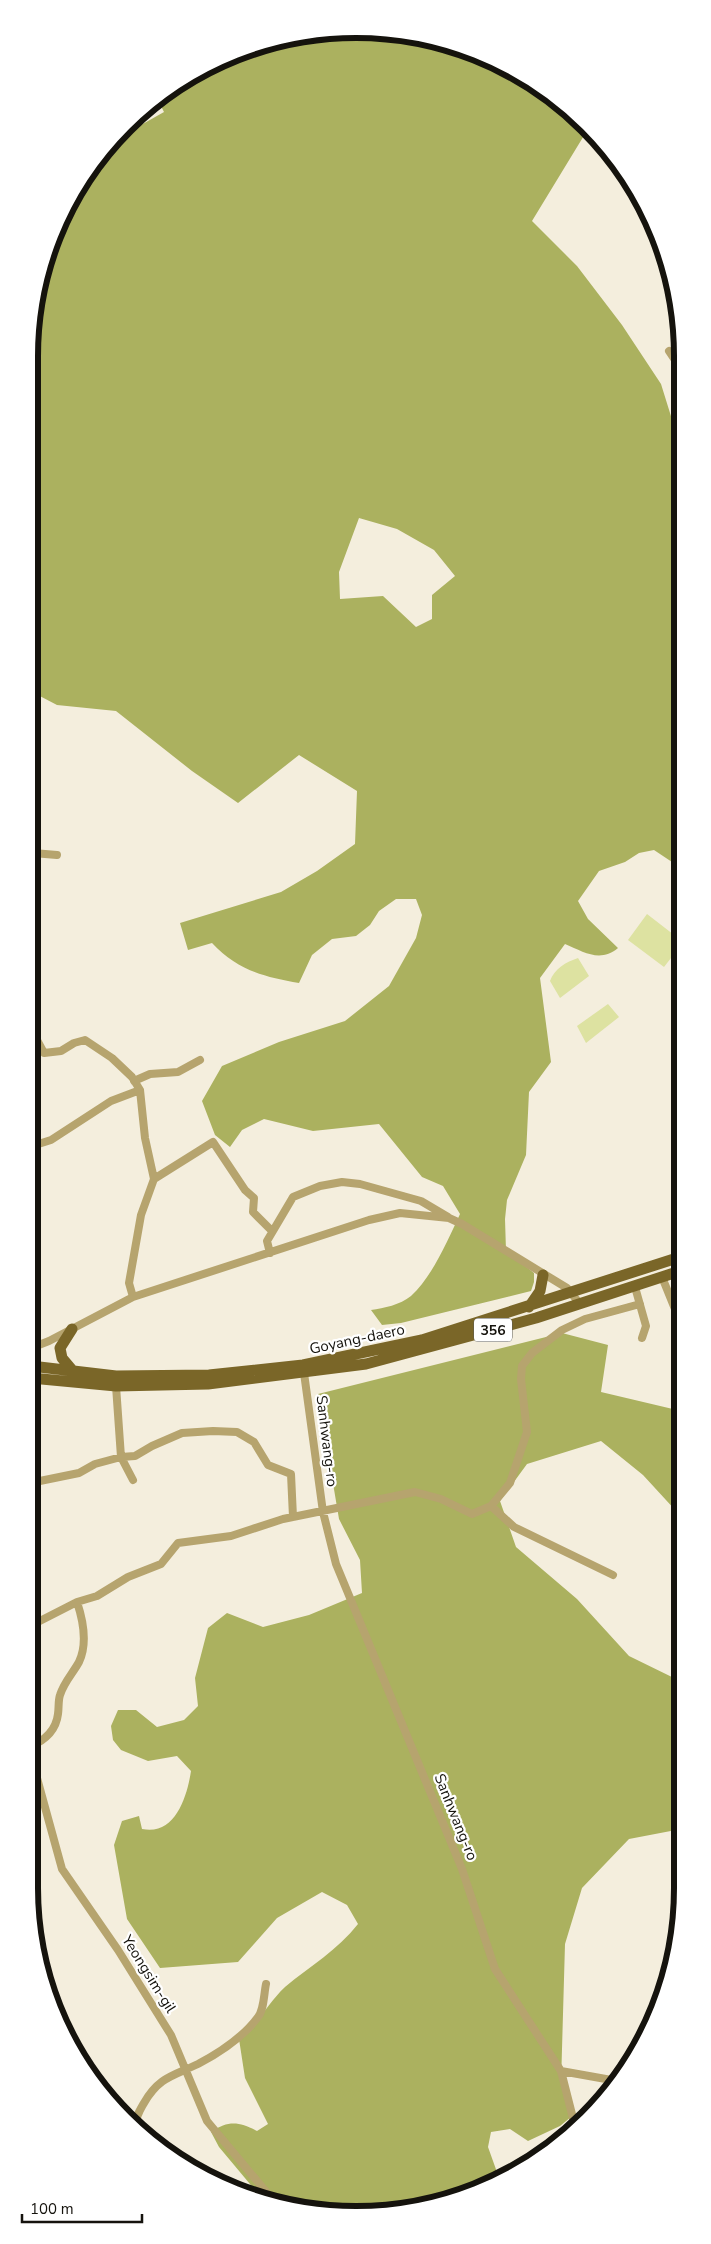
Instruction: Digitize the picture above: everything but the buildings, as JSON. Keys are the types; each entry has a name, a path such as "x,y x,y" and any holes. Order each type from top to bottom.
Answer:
{"main road":[{"name":"Goyang-daero","path":"38,1367 116,1376 209,1375 303,1365 422,1340 674,1259"},
{"name":"Goyang-daero","path":"38,1379 116,1386 208,1384 304,1373 392,1359 580,1304 674,1273"},
{"path":"529,1307 540,1291 543,1275"},
{"path":"72,1329 60,1348 62,1358 73,1371"}],"street":[{"path":"669,351 674,358"},
{"path":"38,853 57,855"},
{"path":"38,1042 44,1054 61,1051 74,1042 85,1040 112,1058 140,1090 145,1138 154,1179 141,1215 131,1270 129,1283 133,1297"},
{"path":"134,1081 150,1074 178,1072 200,1060"},
{"path":"38,1144 51,1140 111,1101 140,1090"},
{"path":"154,1179 213,1142 245,1190 254,1198 253,1212 272,1231"},
{"path":"270,1253 268,1241 272,1231 293,1197 320,1186 342,1182 360,1184 421,1201 570,1292 580,1304"},
{"path":"38,1345 133,1297 369,1220 400,1213 449,1218"},
{"path":"662,1277 674,1307"},
{"path":"635,1286 646,1326 642,1338"},
{"path":"613,1575 514,1527 491,1506 510,1483 527,1432 521,1379 522,1366 532,1353 562,1330 584,1319 640,1304"},
{"name":"Sanhwang-ro","path":"304,1373 323,1512 336,1564 462,1869 495,1969 561,2071"},
{"path":"116,1386 121,1457 133,1480"},
{"path":"38,1480 78,1473 95,1464 121,1457 135,1456 152,1446 182,1433 237,1432 254,1442 268,1465 291,1474 293,1517"},
{"name":"Sanhwang-ro","path":"323,1512 415,1492 441,1499 472,1514 491,1506"},
{"path":"38,1622 77,1602 97,1596 128,1577 161,1564 178,1543 231,1536 293,1517 323,1512"},
{"name":"Yeongsim-gil","path":"38,1743 53,1730 58,1715 59,1697 66,1680 79,1661 83,1620 77,1602"},
{"name":"Yeongsim-gil","path":"38,1781 62,1869 118,1950 171,2035 207,2121 269,2195"},
{"path":"136,2118 153,2088 175,2072 199,2063 235,2039 260,2016 266,1984"},
{"path":"573,2120 561,2071 610,2080"}],"green space":[{"path":"376,38 438,48 496,70 549,103 584,135 532,221 577,266 622,325 661,384 674,426 674,863 654,850 639,853 625,862 599,871 578,901 588,919 618,948 605,955 592,955 565,944 540,978 551,1062 529,1092 526,1155 507,1200 505,1219 506,1251 534,1273 531,1291 401,1323 382,1325 371,1310 402,1302 419,1288 439,1258 460,1214 443,1186 422,1177 379,1124 313,1131 264,1119 242,1130 230,1147 215,1135 202,1101 222,1066 279,1042 345,1021 389,986 416,938 422,915 416,899 396,899 379,911 370,925 356,936 332,939 312,955 299,983 263,975 241,966 231,960 212,943 188,950 180,923 281,892 317,871 355,844 357,791 299,755 238,803 192,771 116,711 57,705 38,695 38,335 48,273 70,215 80,196 103,162 132,130 164,112 160,104 179,91 215,70 253,54 314,40","holes":["359,518 397,529 434,550 455,576 432,595 432,619 416,627 383,596 340,599 339,572"]},
{"path":"647,914 674,935 674,954 664,967 628,940"},
{"path":"578,958 589,976 560,998 550,981 554,973 561,966"},
{"path":"608,1004 619,1017 586,1043 577,1026"},
{"path":"562,1333 608,1345 601,1392 674,1409 674,1509 643,1475 601,1441 527,1464 500,1501 516,1547 577,1599 629,1656 674,1678 674,1830 629,1839 582,1888 565,1944 561,2084 571,2117 560,2126 528,2141 510,2129 491,2132 488,2147 497,2173 496,2174 438,2196 376,2206 356,2207 314,2204 256,2191 219,2147 211,2132 229,2124 239,2124 257,2131 268,2124 245,2078 239,2039 285,1987 333,1950 358,1924 347,1905 322,1892 277,1918 238,1962 160,1968 127,1919 114,1845 122,1821 139,1816 142,1829 153,1830 163,1827 171,1821 182,1803 191,1771 177,1756 148,1761 121,1750 113,1740 111,1726 118,1710 136,1710 157,1727 184,1720 198,1706 195,1678 208,1628 227,1613 263,1627 309,1615 362,1593 360,1560 339,1519 318,1394"}]}
